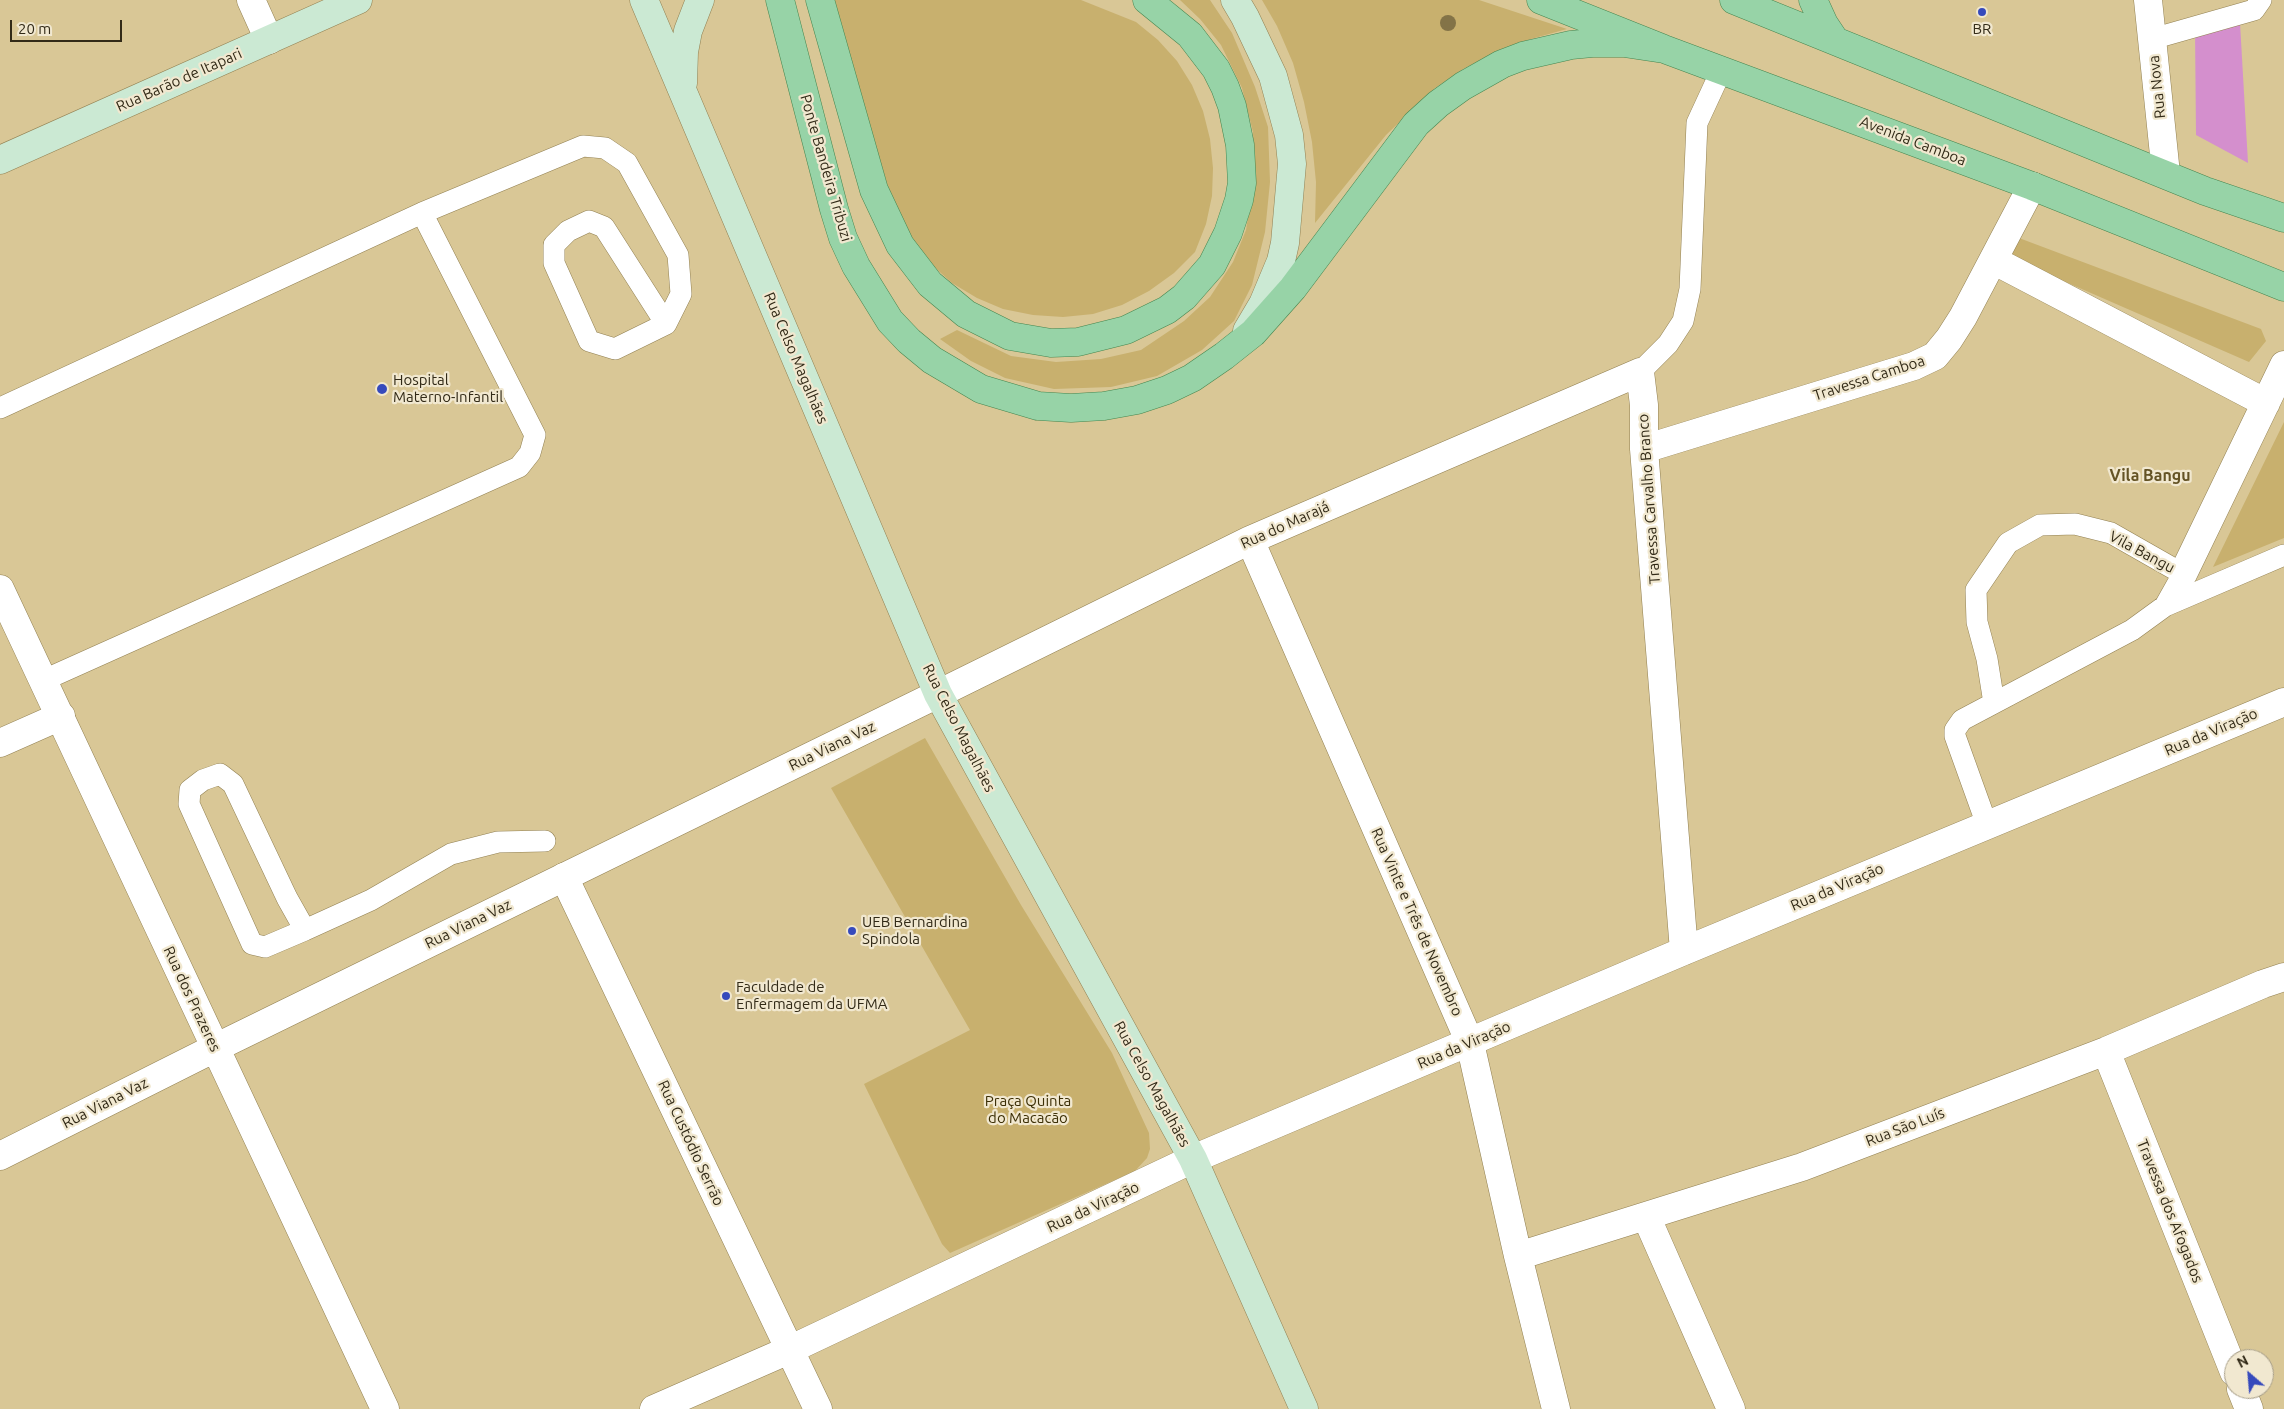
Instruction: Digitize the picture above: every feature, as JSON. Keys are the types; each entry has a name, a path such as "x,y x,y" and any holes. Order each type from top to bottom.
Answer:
{"main road":[{"name":"Rua Barão de Itapari","path":"0,160 358,0"},
{"name":"Rua Celso Magalhães","path":"644,0 938,694 1193,1159 1304,1409"},
{"path":"683,89 684,52 688,31 700,0"},
{"name":"Ponte Bandeira Tribuzi","path":"780,0 834,209 856,266 890,321 932,360 981,389 1008,399 1038,406 1071,408 1104,406 1138,400 1168,390 1192,378 1224,356 1250,326 1274,281 1285,243 1292,164 1287,128 1273,76 1246,17 1235,0"},
{"path":"823,13 874,190 900,245 924,278 946,300 966,314 1010,336 1051,344 1078,342 1133,327 1167,310 1184,297 1212,265 1228,233 1239,200 1242,183 1240,145 1232,106 1225,87 1216,69 1190,35 1147,0"},
{"name":"Avenida Camboa","path":"1541,0 1664,49 2032,186 2284,287"},
{"path":"1734,0 2205,191 2284,218"},
{"path":"1813,0 1824,24 1834,39"},
{"path":"1224,356 1253,333 1287,295 1416,124 1438,104 1463,86 1509,62 1571,45 1624,43 1664,49"}],"street":[{"path":"251,0 269,40"},
{"name":"Rua Nova","path":"2148,0 2166,174"},
{"name":"Travessa Camboa","path":"1644,449 1914,366 1935,356 1963,317 2032,186"},
{"path":"1993,260 2266,402"},
{"name":"Vila Bangu","path":"2183,574 2284,365"},
{"name":"Travessa Carvalho Branco","path":"1640,372 1644,405 1644,449 1684,951"},
{"name":"Rua do Marajá","path":"938,694 1250,540 1640,372"},
{"name":"Rua Vinte e Três de Novembro","path":"1250,540 1470,1043 1518,1256 1556,1408"},
{"name":"Rua dos Prazeres","path":"0,589 385,1409"},
{"name":"Rua Viana Vaz","path":"0,1156 215,1048 938,694"},
{"name":"Rua da Viração","path":"654,1409 789,1350 1193,1159 1684,951 2284,702"},
{"path":"0,743 61,716"},
{"name":"Rua Custódio Serrão","path":"564,877 818,1409"},
{"name":"Rua São Luís","path":"1518,1256 1802,1167 2106,1051 2263,984 2284,977"},
{"name":"Travessa dos Afogados","path":"2106,1051 2225,1349"},
{"path":"1646,1216 1726,1407"}],"lane":[{"path":"2152,39 2254,10 2261,0"},
{"path":"1640,372 1668,344 1684,321 1690,289 1697,123 1722,69"},
{"path":"0,408 422,213 583,146 605,148 627,163 678,255 681,294 666,324 615,350 589,341 554,262 554,245 568,231 589,221 604,227 666,324"},
{"path":"44,680 519,467 530,453 535,435 422,213"},
{"name":"Vila Bangu","path":"1987,825 1955,736 1955,730 1962,720 2132,630 2165,606 2183,574 2111,533 2075,524 2040,525 2008,543 1976,590 1977,622 1994,703"},
{"path":"2165,606 2284,555"},
{"path":"305,930 287,898 233,784 220,774 203,780 190,790 189,804 252,944 265,948 305,930 371,900 451,854 498,842 545,841"}],"green space":[{"path":"834,0 1081,0 1136,22 1158,40 1177,61 1192,85 1203,111 1210,139 1213,168 1212,196 1206,224 1195,252 1174,273 1149,291 1122,305 1093,314 1063,317 1033,315 1003,309 977,298 952,283 931,264 913,241 889,190 838,22"},
{"path":"1180,0 1210,0 1232,33 1255,87 1268,127 1270,182 1265,232 1252,285 1234,321 1202,350 1157,376 1111,387 1054,389 1005,378 971,361 940,339 957,330 1011,356 1056,362 1101,359 1141,350 1184,321 1210,297 1233,262 1246,230 1254,180 1253,132 1242,88 1221,45 1200,19"},
{"path":"1262,0 1479,0 1567,29 1531,39 1496,52 1463,69 1435,88 1386,135 1315,223 1316,182 1312,142 1304,102 1293,63 1277,26"},
{"path":"2019,238 2261,329 2266,341 2249,362 2013,259 2010,249"},
{"path":"2284,422 2284,538 2213,567"},
{"name":"Praça Quinta do Macacão","path":"925,738 1021,905 1112,1053 1149,1133 1150,1149 1147,1158 1135,1171 950,1253 942,1244 864,1084 970,1030 831,788"}],"building":[{"path":"2240,23 2248,163 2196,135 2195,28"}],"place":[{"name":"BR","path":"1982,12"},
{"name":"Hospital Materno-Infantil","path":"382,389"},
{"name":"UEB Bernardina Spindola","path":"852,931"},
{"name":"Faculdade de Enfermagem da UFMA","path":"726,996"}],"district":[{"name":"Vila Bangu","path":"2150,476"}]}
